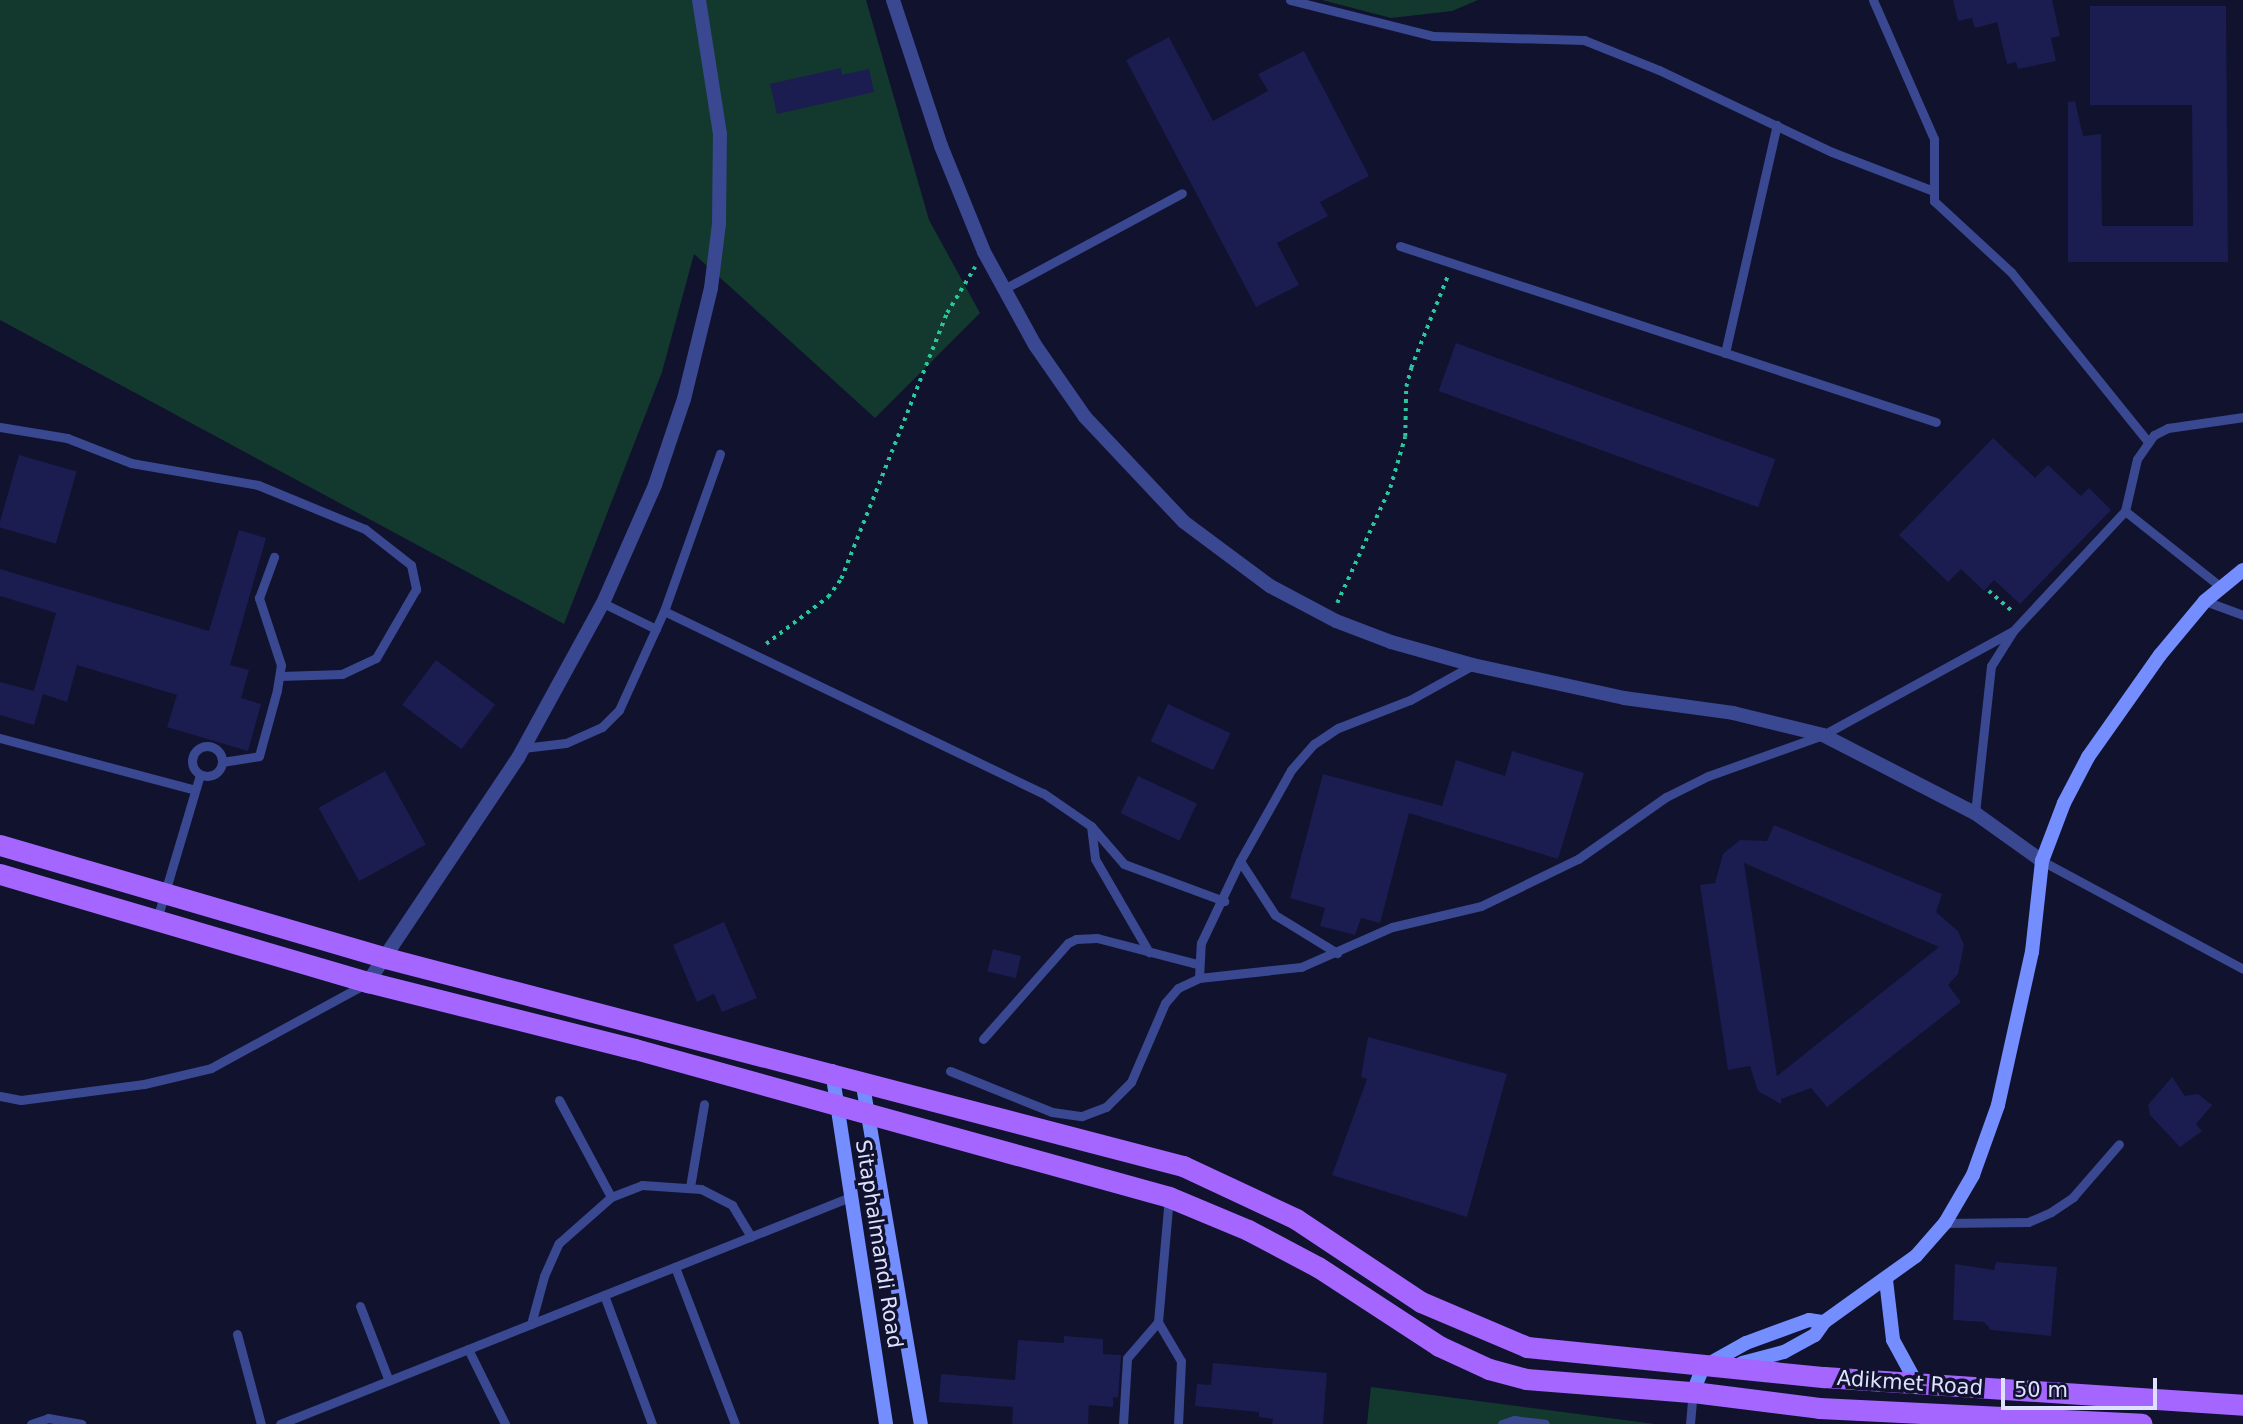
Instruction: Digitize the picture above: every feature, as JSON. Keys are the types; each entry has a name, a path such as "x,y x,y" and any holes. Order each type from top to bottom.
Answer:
{"main road":[{"path":"1703,1367 1751,1362 1784,1352 1815,1335 1824,1322 1886,1280 1945,1223 1973,1175 1998,1105 2032,952 2042,861 2088,757 2160,655 2205,601 2243,570"},
{"name":"Adikmet Road","path":"0,845 164,896 386,958 832,1071 1183,1166 1296,1219 1421,1302 1500,1339 1527,1347 1703,1367 2243,1405"},
{"name":"Adikmet Road","path":"0,874 368,982 635,1049 1168,1197 1248,1230 1318,1267 1439,1346 1489,1369 1551,1381 1693,1392 1819,1408 2142,1424"},
{"name":"Sitaphalmandi Road","path":"832,1071 886,1424"},
{"name":"Sitaphalmandi Road","path":"862,1080 921,1424"},
{"path":"1886,1280 1893,1340 1917,1384"},
{"path":"1693,1392 1703,1367 1759,1338 1809,1320 1824,1322"}],"street":[{"path":"368,982 523,748 603,603 655,485 684,399 711,288 719,224 720,134 699,0"},
{"path":"893,0 941,146 984,252 1035,345 1085,417 1184,522 1270,586 1331,618 1391,642 1473,665 1623,698 1733,713 1823,734 1975,813 2042,861"}],"lane":[{"path":"1290,0 1433,36 1584,40 1660,70 1777,125 1931,190"},
{"path":"1873,0 1934,139 1931,190 1945,216 2011,272 2148,442"},
{"path":"1725,353 1777,125"},
{"path":"1004,289 1182,193"},
{"path":"1400,246 1936,422"},
{"path":"1975,813 1987,678 2014,631 2125,511 2137,458 2148,442 2168,428 2243,416"},
{"path":"0,427 67,438 131,463 258,485 365,529 411,565 416,589 376,658 342,674 280,676"},
{"path":"523,748 566,743 602,727 619,710 664,611 720,454"},
{"path":"2125,511 2221,587"},
{"path":"222,762 259,756 280,676 278,653 260,610 260,589 274,557"},
{"path":"2205,601 2243,615"},
{"path":"603,603 656,629"},
{"path":"664,611 1043,793 1091,826 1124,864 1224,901"},
{"path":"950,1071 1052,1112 1082,1116 1106,1107 1131,1082 1164,1003 1178,988 1199,978 1280,971 1337,953 1392,927 1480,906 1578,859 1676,792 1823,734 2014,631"},
{"path":"1199,978 1197,964 1201,943 1224,901 1240,861 1275,794 1314,744 1338,727 1410,700 1473,665"},
{"path":"0,738 195,790"},
{"path":"200,775 192,762 199,748 215,748 222,762"},
{"path":"200,775 215,775 222,762"},
{"path":"157,919 200,775"},
{"path":"1091,826 1095,859 1149,952"},
{"path":"1240,861 1275,915 1337,953"},
{"path":"2042,861 2243,969"},
{"path":"983,1039 1068,943 1097,938 1197,964"},
{"path":"0,1096 21,1100 130,1086 211,1068 368,982"},
{"path":"559,1100 611,1197"},
{"path":"690,1187 704,1104"},
{"path":"1945,1223 2028,1222 2051,1212 2073,1197 2119,1144"},
{"path":"531,1324 544,1276 559,1243 611,1197 642,1185 690,1187 732,1205 751,1237"},
{"path":"281,1424 850,1197"},
{"path":"1123,1424 1127,1358 1157,1322 1168,1197"},
{"path":"675,1267 736,1424"},
{"path":"604,1295 652,1424"},
{"path":"360,1306 389,1381"},
{"path":"1157,1322 1181,1361 1178,1424"},
{"path":"237,1334 261,1424"},
{"path":"468,1349 505,1424"},
{"path":"1690,1424 1693,1392"},
{"path":"32,1424 48,1419 81,1424"},
{"path":"1502,1424 1545,1424"}],"path":[{"path":"753,654 828,597 841,579 947,313 984,252"},
{"path":"1331,618 1390,488 1405,437 1406,387 1411,368 1452,263"},
{"path":"1989,591 2023,621"}],"green space":[{"path":"0,0 866,0 929,220 980,313 875,418 694,254 662,372 564,624 0,320"},
{"path":"1322,0 1478,0 1452,11 1391,18"},
{"path":"1371,1387 1655,1424 1367,1424"}],"building":[{"path":"1953,0 2052,0 2060,36 2051,38 2056,61 2018,69 2016,62 2007,64 1997,22 1975,28 1972,18 1958,21"},
{"path":"2090,6 2226,6 2228,262 2068,262 2068,102 2075,101 2083,136 2101,134 2102,226 2193,226 2192,105 2090,105"},
{"path":"1169,37 1213,121 1268,91 1258,74 1304,51 1369,176 1320,202 1328,216 1277,243 1299,285 1256,307 1126,60"},
{"path":"841,68 842,75 869,69 874,92 777,114 770,84"},
{"path":"1456,343 1775,459 1758,507 1439,391"},
{"path":"1993,438 2035,478 2048,465 2081,496 2089,488 2111,510 2020,604 1994,580 1984,591 1961,569 1948,582 1899,535"},
{"path":"19,455 77,472 56,544 0,528"},
{"path":"239,530 266,538 230,665 249,670 241,698 261,704 248,751 167,727 177,695 77,665 67,702 43,694 34,725 0,715 0,682 34,691 56,613 0,596 0,569 209,631"},
{"path":"436,660 495,705 461,749 402,705"},
{"path":"1168,704 1231,733 1213,770 1151,741"},
{"path":"1512,751 1584,773 1558,859 1409,813 1380,923 1361,918 1355,935 1320,926 1325,908 1290,898 1323,774 1442,806 1456,760 1505,776"},
{"path":"385,771 426,844 359,881 319,808"},
{"path":"1138,776 1197,803 1180,841 1121,813"},
{"path":"1774,825 1942,894 1936,912 1958,931 1964,945 1958,974 1948,985 1961,1002 1827,1107 1811,1088 1781,1099 1781,1104 1758,1091 1750,1066 1728,1070 1700,885 1715,883 1723,854 1740,840 1767,841","holes":["1744,863 1939,947 1777,1076"]},
{"path":"724,922 757,998 722,1012 714,994 697,1002 673,945"},
{"path":"993,949 1021,956 1016,978 987,971"},
{"path":"1368,1037 1507,1074 1467,1217 1332,1175 1367,1079 1361,1077"},
{"path":"2172,1077 2185,1096 2198,1094 2212,1105 2196,1124 2202,1131 2180,1147 2150,1115 2148,1105"},
{"path":"1996,1262 2057,1267 2051,1336 1991,1330 1984,1322 1953,1320 1955,1264 1994,1270"},
{"path":"1064,1336 1103,1339 1103,1354 1121,1355 1118,1398 1113,1397 1113,1407 1089,1405 1088,1424 1012,1424 1013,1407 939,1402 941,1374 1015,1380 1018,1340 1064,1343"},
{"path":"1213,1363 1327,1373 1323,1424 1272,1424 1273,1419 1259,1417 1259,1412 1195,1406 1197,1384 1211,1385"}]}
